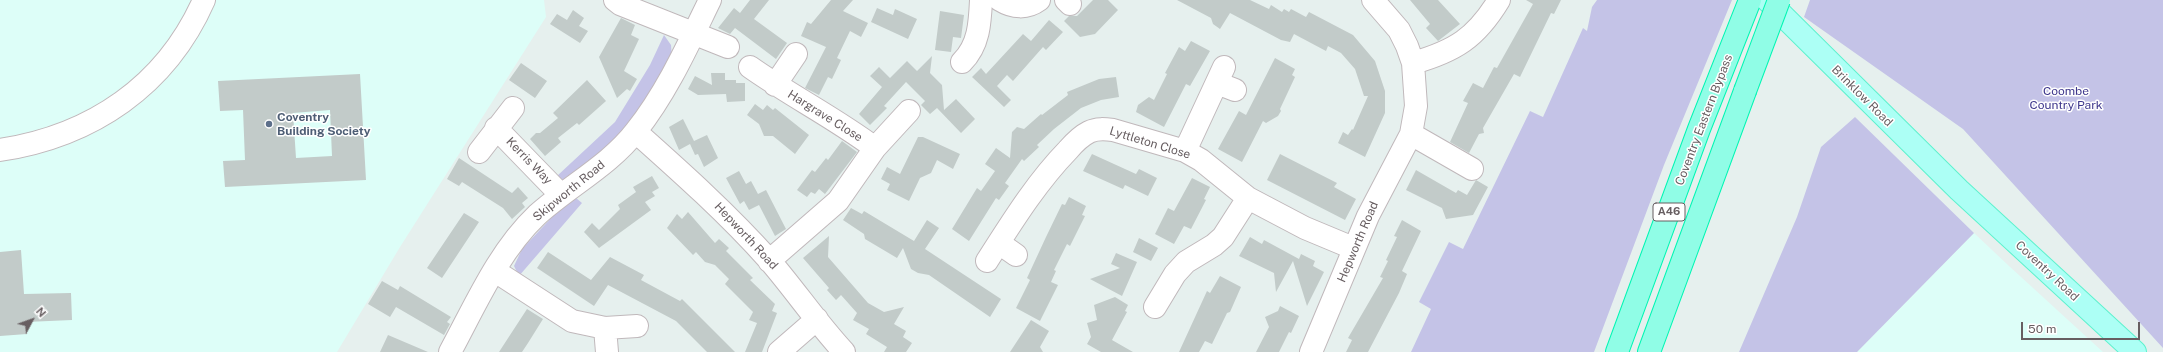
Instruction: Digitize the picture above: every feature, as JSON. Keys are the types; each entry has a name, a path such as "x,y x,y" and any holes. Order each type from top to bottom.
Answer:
{"highway":[{"name":"Coventry Eastern Bypass","path":"1617,352 1750,0"},
{"name":"A46","path":"1649,352 1779,0"}],"main road":[{"name":"Brinklow Road","path":"1767,0 1959,190"},
{"name":"Coventry Road","path":"1959,190 2134,352"}],"street":[{"path":"0,150 52,138 101,116 130,96 151,80 168,62 183,41 204,0"},
{"path":"615,0 620,4 728,47"},
{"name":"Skipworth Road","path":"450,352 511,244 537,216 615,154 636,132 662,94 681,60 710,0"},
{"path":"962,62 976,43 981,0"},
{"path":"1000,0 1022,7 1029,6 1039,0"},
{"name":"Hepworth Road","path":"1311,352 1326,319 1353,248 1410,134 1416,106 1413,63 1399,30 1373,0"},
{"path":"1413,63 1436,56 1459,46 1484,21 1499,0"},
{"name":"Hargrave Close","path":"775,85 796,54"},
{"name":"Hargrave Close","path":"750,67 775,85 846,127 875,148"},
{"path":"1185,151 1225,80"},
{"name":"Kerris Way","path":"479,152 496,128 513,108"},
{"name":"Hargrave Close","path":"770,261 838,201 875,148 909,111"},
{"name":"Kerris Way","path":"496,128 562,195"},
{"name":"Lyttleton Close","path":"1001,253 1025,202 1046,175 1078,140 1089,132 1100,128 1113,130 1185,151 1201,160 1248,198 1305,228 1353,248"},
{"name":"Hepworth Road","path":"636,132 706,194 770,261 844,352"},
{"path":"1410,134 1472,169"},
{"path":"1155,295 1186,262 1214,245 1222,237 1248,198"},
{"path":"495,271 572,321 605,328 637,326"},
{"path":"779,352 816,319"},
{"path":"605,328 607,352"}],"shaded area":[{"path":"0,0 544,0 546,17 400,247 337,352 0,352"},
{"path":"1974,233 2009,266 2103,352 1857,352"}],"green space":[{"path":"1597,0 1732,0 1664,165 1594,352 1411,352 1431,309 1419,302 1449,242 1463,249 1530,111 1543,117 1583,28 1587,31 1592,7"},
{"name":"Coombe Country Park","path":"1810,0 2163,0 2163,348 1963,129 1804,17"},
{"path":"664,35 671,45 672,58 650,101 605,150 563,180 557,176 615,122 650,65"},
{"path":"1855,117 1974,233 1857,352 1739,352 1797,217 1821,147"},
{"path":"576,198 582,203 519,276 514,266 522,249 555,214"}],"building":[{"path":"750,0 769,0 754,19 787,43 776,59 735,28 730,34 718,28 734,8 740,13"},
{"path":"831,0 853,0 843,11 868,23 861,37 850,31 837,58 841,60 832,79 828,77 819,95 805,88 826,47 801,36 807,22 811,24"},
{"path":"1093,0 1108,0 1118,10 1095,34 1080,37 1064,21 1069,16 1077,16"},
{"path":"1177,0 1250,0 1269,9 1271,5 1282,12 1284,9 1289,12 1291,9 1306,17 1309,12 1353,35 1375,61 1385,91 1385,113 1365,157 1338,143 1343,132 1348,135 1352,129 1353,130 1368,96 1364,96 1355,69 1341,53 1328,46 1326,51 1294,34 1290,42 1281,40 1230,13 1220,29 1213,24 1211,18"},
{"path":"1410,0 1438,0 1460,24 1438,41 1426,28 1430,24"},
{"path":"1526,0 1561,0 1554,14 1551,13 1520,77 1514,74 1483,128 1484,133 1479,134 1469,153 1450,142 1468,103 1463,101 1473,83 1483,88 1494,67 1497,68 1533,4"},
{"path":"877,8 893,15 895,9 917,19 908,39 871,22"},
{"path":"573,10 584,18 579,26 588,31 580,43 550,24 557,14 567,20"},
{"path":"940,11 964,15 961,38 953,37 951,52 935,50"},
{"path":"621,18 635,25 631,35 639,39 624,71 637,79 630,91 627,89 617,98 599,57"},
{"path":"1049,20 1063,32 1046,50 1043,47 1013,81 1007,75 997,86 1011,100 1004,107 972,77 981,68 986,74 1023,34 1031,41"},
{"path":"1191,41 1210,51 1190,86 1186,84 1164,127 1136,112 1138,105 1149,97 1154,100 1167,74 1165,73 1179,47 1185,51"},
{"path":"932,56 930,73 942,85 944,110 956,99 975,119 961,133 937,108 930,114 921,105 925,101 906,82 884,106 887,108 870,125 859,114 882,87 870,76 879,67 890,78 907,61 917,71"},
{"path":"1275,58 1295,69 1292,75 1295,77 1278,116 1266,123 1263,121 1242,162 1218,149 1239,111 1246,115"},
{"path":"521,63 547,81 535,98 509,80"},
{"path":"711,73 725,73 725,80 736,80 736,83 745,83 745,101 727,102 726,94 698,95 688,89 695,76 712,85"},
{"name":"Coventry Building Society","path":"360,74 366,180 225,187 223,161 245,160 243,110 220,111 218,81","holes":["330,110 332,156 296,158 293,113"]},
{"path":"1116,77 1119,97 1101,100 1081,108 1054,129 1037,145 1039,147 1024,161 1022,159 1005,183 1009,186 999,200 996,198 969,241 952,229 977,188 981,191 995,171 985,164 996,148 1010,158 1012,132 1017,127 1024,129 1041,114 1042,115 1068,95 1067,92 1099,79"},
{"path":"587,80 606,101 579,125 577,123 558,138 561,142 545,156 530,139 558,118 553,113"},
{"path":"755,104 763,110 767,105 773,110 775,108 809,135 795,154 773,136 764,136 759,124 747,115"},
{"path":"683,119 694,141 707,135 718,158 704,167 698,154 695,155 690,144 679,150 669,127"},
{"path":"918,137 923,137 960,154 953,169 937,160 931,173 920,178 909,201 887,190 890,184 881,179 887,167 900,174"},
{"path":"842,141 857,152 825,194 819,189 815,194 811,192 807,197 797,190 812,170 815,172 826,158 828,160"},
{"path":"1092,154 1136,174 1139,169 1157,178 1148,196 1125,185 1123,189 1083,171"},
{"path":"1280,154 1337,183 1334,187 1356,199 1345,220 1267,180"},
{"path":"459,158 512,193 518,187 528,198 522,203 525,207 512,219 503,208 462,182 459,186 447,179"},
{"path":"1416,170 1456,193 1458,190 1467,195 1476,180 1488,187 1473,215 1446,219 1442,208 1406,190"},
{"path":"739,171 746,184 751,181 758,194 766,190 786,229 775,236 759,205 749,210 744,201 740,204 726,178"},
{"path":"652,176 659,188 652,192 655,196 645,202 651,210 599,248 584,232 592,223 599,230 620,209 618,205 636,192 633,187"},
{"path":"1192,178 1210,187 1204,199 1206,200 1191,229 1184,226 1174,244 1155,234 1168,208 1174,211"},
{"path":"1069,197 1086,206 1082,215 1085,216 1070,246 1067,244 1054,270 1056,271 1051,282 1058,285 1040,321 1016,308 1030,280 1027,278 1046,237 1062,204 1065,205"},
{"path":"851,208 862,214 864,211 914,241 927,220 939,228 925,249 1001,299 990,317 929,275 918,273 911,269 903,248 897,258 865,239 864,234 843,220"},
{"path":"688,212 715,243 719,239 729,248 726,251 753,278 750,280 775,304 772,311 777,313 762,352 745,352 757,323 749,320 753,312 725,284 729,279 715,265 705,262 696,252 693,255 667,228 677,214 682,219"},
{"path":"464,213 479,222 442,278 427,268"},
{"path":"1402,220 1421,231 1402,271 1407,274 1399,293 1368,352 1346,352 1352,340 1348,338 1383,278 1380,277 1397,237 1394,236"},
{"path":"829,236 828,257 868,303 884,312 904,307 894,324 906,331 903,337 912,343 906,352 884,352 887,347 866,334 869,329 853,320 857,313 841,295 836,300 827,290 829,288 803,258"},
{"path":"1250,237 1262,244 1264,240 1299,259 1301,254 1315,261 1313,266 1324,272 1307,306 1293,261 1276,292 1274,273 1239,256"},
{"path":"1139,238 1158,248 1151,261 1133,252"},
{"path":"21,250 24,294 71,293 72,320 26,322 27,334 0,336 0,252"},
{"path":"548,252 591,280 610,257 644,275 641,280 680,301 682,299 735,352 707,352 676,321 608,285 594,306 537,268"},
{"path":"1116,253 1137,262 1122,296 1090,279 1120,268 1111,264"},
{"path":"1220,276 1241,287 1230,312 1227,313 1212,344 1205,341 1199,352 1179,352 1207,291 1210,293"},
{"path":"382,281 398,290 400,286 451,317 447,322 450,324 444,335 396,307 390,317 368,304"},
{"path":"1115,297 1128,305 1125,311 1127,312 1112,340 1133,352 1101,352 1087,344 1091,337 1087,323 1097,320 1094,305"},
{"path":"1280,306 1299,316 1291,333 1289,332 1279,352 1256,352 1269,327 1265,317 1278,311"},
{"path":"527,309 543,319 528,343 522,352 499,352"},
{"path":"1031,320 1049,331 1040,347 1043,352 1010,352"},
{"path":"388,335 428,352 380,352"}],"place":[{"name":"Coventry Building Society","path":"269,124"}]}
